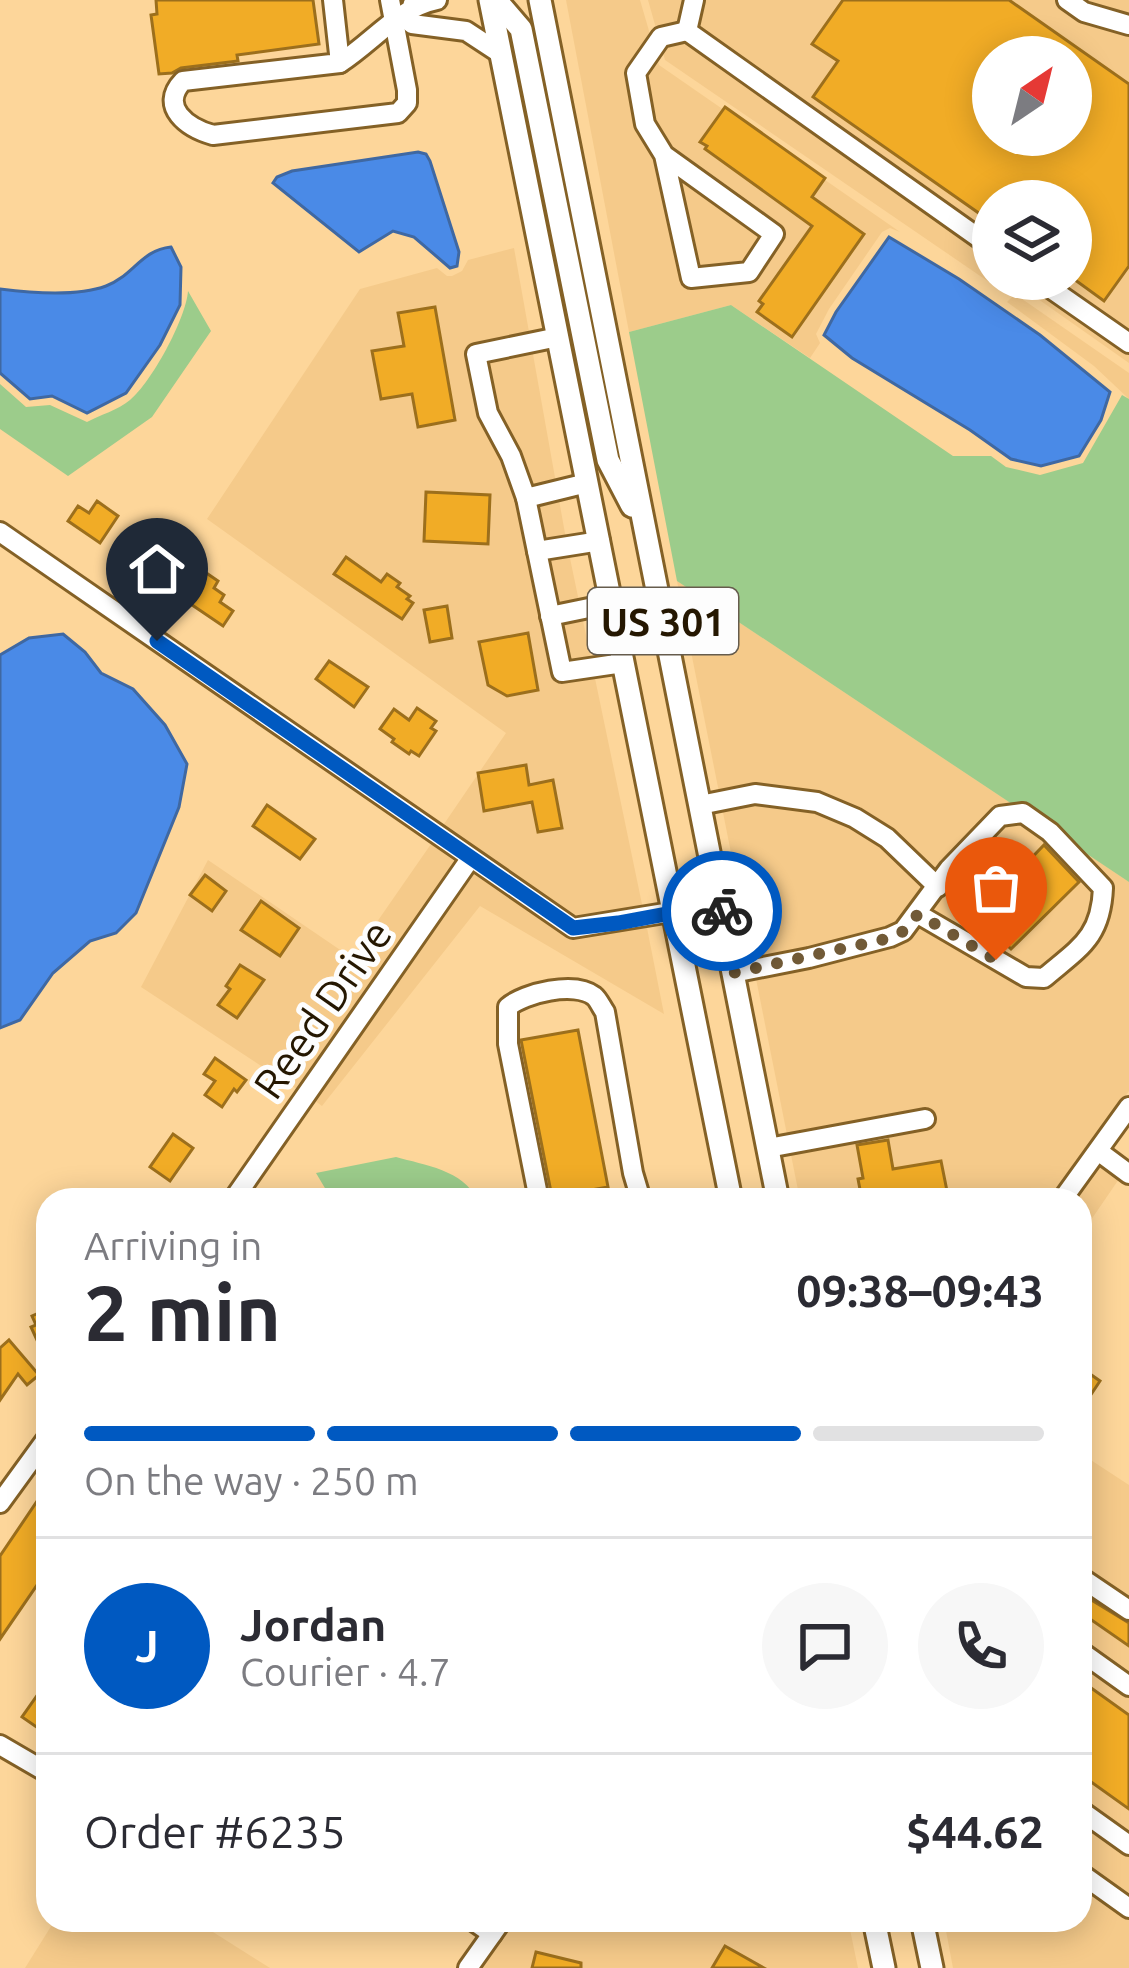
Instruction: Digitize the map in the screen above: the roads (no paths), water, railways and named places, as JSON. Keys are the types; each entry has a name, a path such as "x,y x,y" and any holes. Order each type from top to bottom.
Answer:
{"main road":[{"name":"US 301","path":"493,0 729,1188"},
{"path":"493,0 521,29 608,460 646,534"},
{"name":"US 301","path":"540,0 776,1188"},
{"path":"876,1932 884,1968"},
{"path":"924,1932 932,1968"}],"street":[{"path":"333,0 340,63"},
{"path":"404,8 407,103 398,113 213,135 190,125 175,109 175,89 183,82 340,63 363,48 404,8 437,0"},
{"path":"687,31 694,0"},
{"path":"1067,0 1084,12 1129,25"},
{"path":"404,8 412,24 466,31 501,54"},
{"path":"664,155 774,234 749,272 691,278 664,155 645,124 636,73 661,37 687,31 972,233"},
{"path":"1067,300 1129,343"},
{"path":"558,337 476,353 488,413 526,497 562,672 623,663"},
{"path":"526,497 587,483"},
{"path":"0,532 573,928 720,904"},
{"path":"537,551 600,542"},
{"path":"550,616 613,603"},
{"path":"700,805 755,794 817,802 887,838 938,886"},
{"path":"733,973 904,931 949,869 1000,817 1023,813 1050,832 1103,888 1102,910 1091,937 1044,978 1026,976 918,914"},
{"name":"Reed Drive","path":"241,1188 470,859"},
{"path":"536,1188 508,1044 508,1007 519,997 563,989 596,997 604,1012 637,1188"},
{"path":"1071,1188 1129,1107"},
{"path":"768,1148 925,1119"},
{"path":"1098,1150 1129,1174"},
{"path":"0,1503 36,1454"},
{"path":"1092,1585 1129,1610"},
{"path":"1092,1660 1129,1686"},
{"path":"0,1745 36,1766"},
{"path":"1092,1819 1129,1845"},
{"path":"1092,1882 1129,1908"},
{"path":"468,1968 493,1932"}],"water":[{"path":"418,152 430,161 459,252 457,266 450,268 414,237 393,231 359,252 273,183 292,171"},
{"path":"889,237 972,288 972,300 989,300 1040,335 1110,392 1101,420 1079,456 1041,466 1011,459 852,358 824,335"},
{"path":"171,247 181,267 180,305 160,345 126,393 87,413 52,396 30,399 0,373 0,289 53,293 94,289 115,282 152,253"},
{"path":"63,634 101,673 133,689 165,725 187,764 179,807 136,913 116,933 90,941 53,973 20,1020 0,1028 0,655 29,638"}]}
